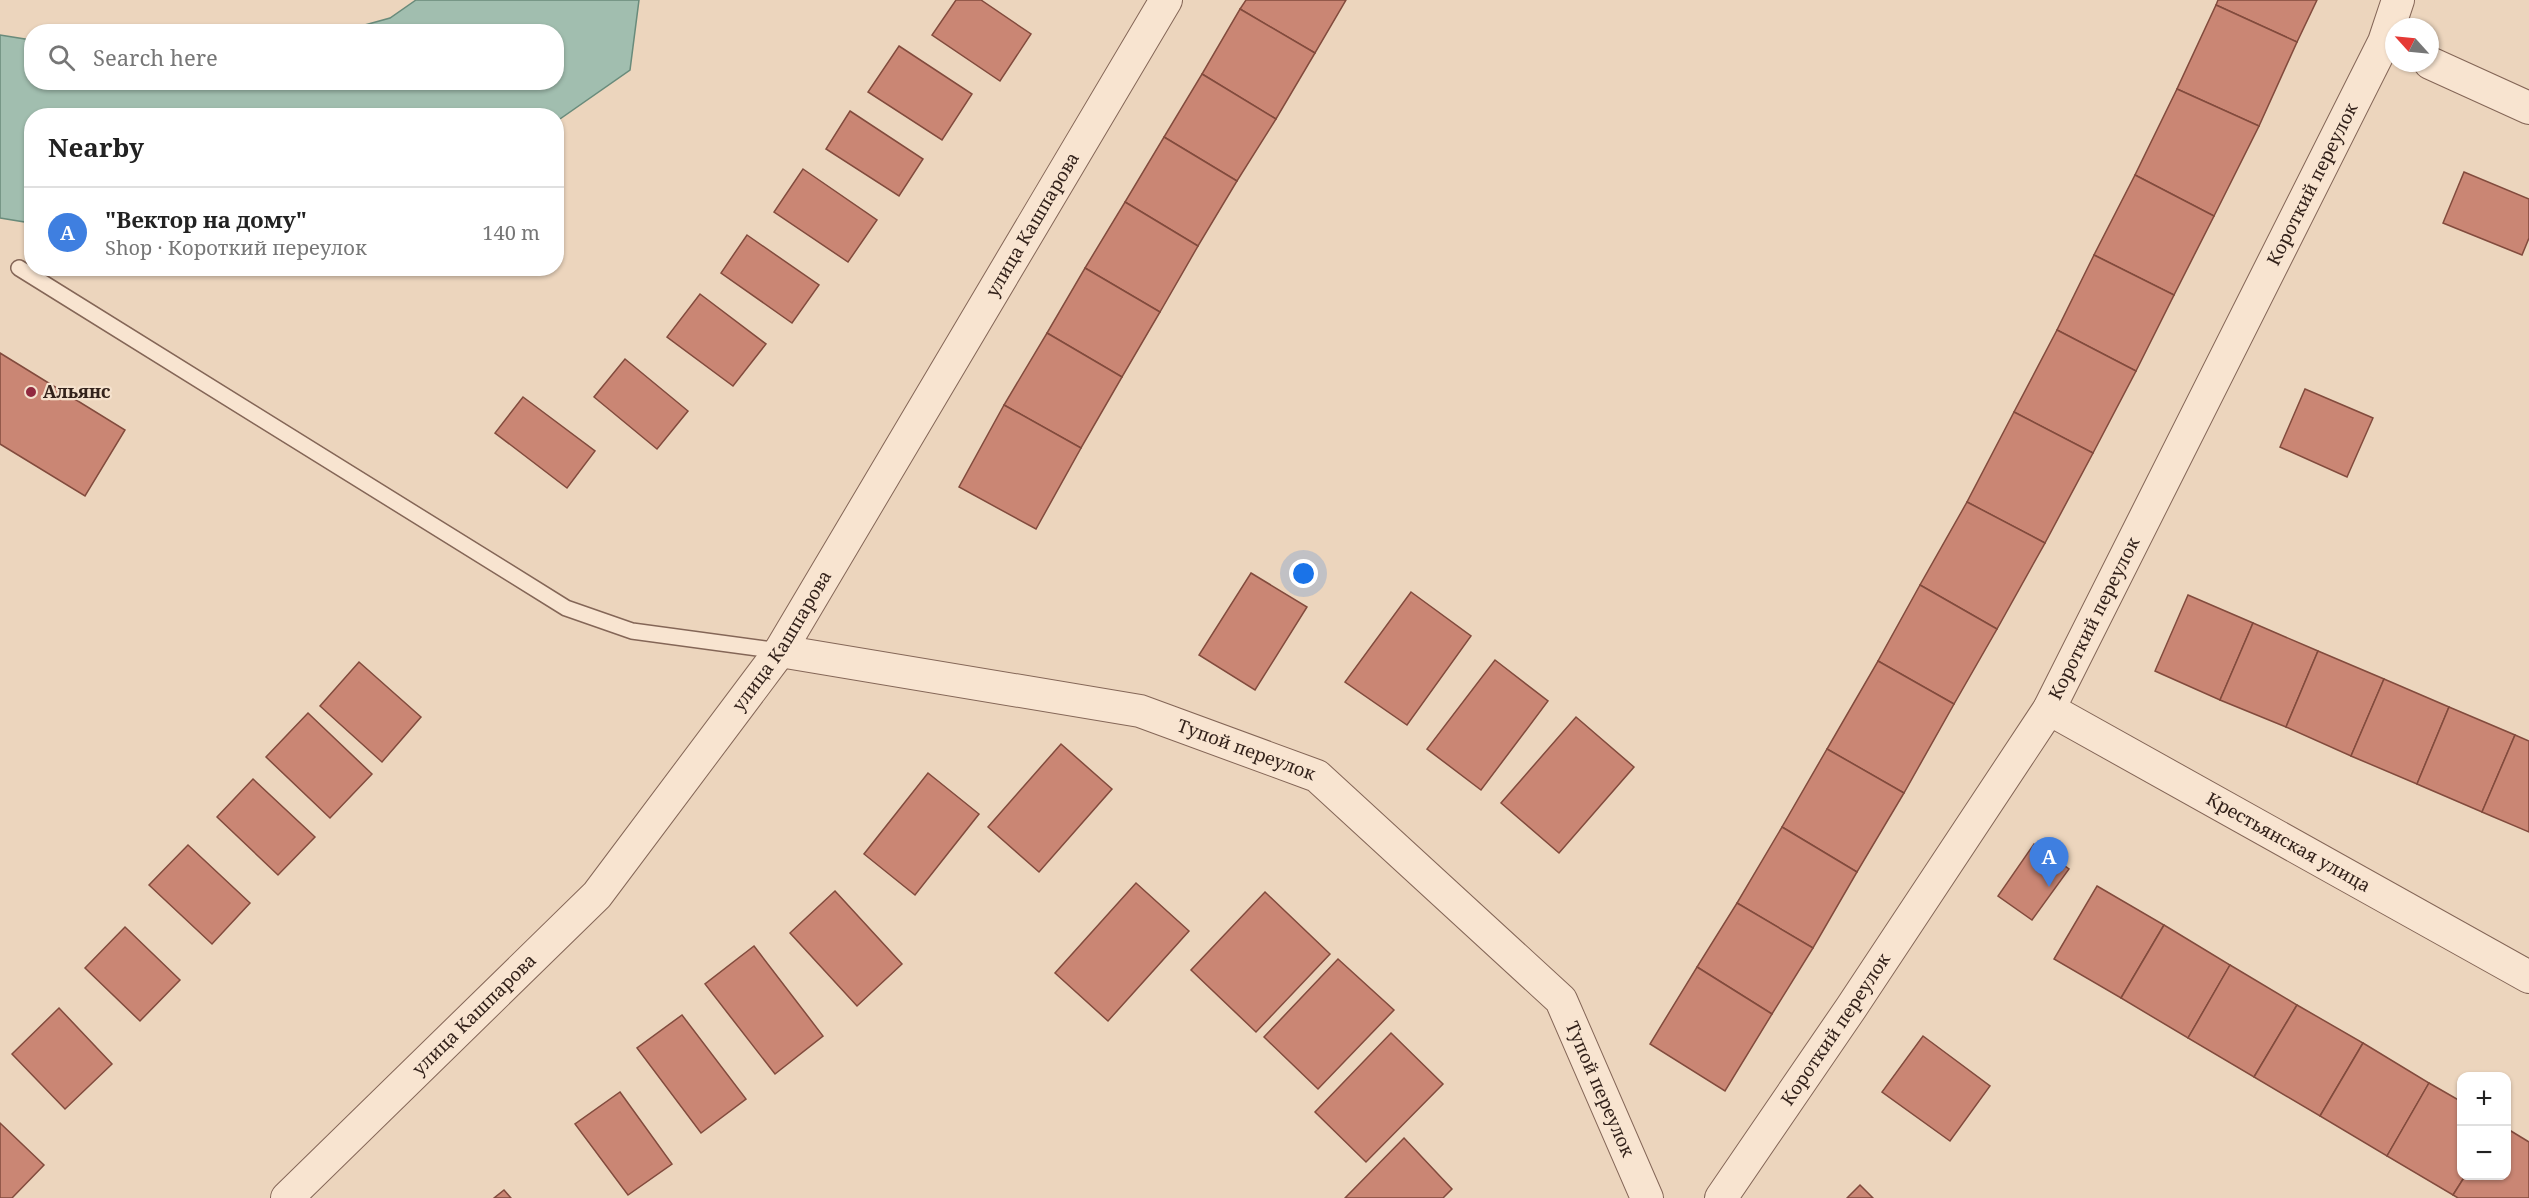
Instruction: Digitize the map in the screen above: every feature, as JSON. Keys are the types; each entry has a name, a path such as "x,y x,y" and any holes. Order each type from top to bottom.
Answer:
{"street":[{"name":"улица Кашпарова","path":"287,1198 597,895 780,651 1167,0"},
{"name":"Короткий переулок","path":"2394,18 2398,0"},
{"name":"Короткий переулок","path":"1721,1198 1851,1008 2049,709 2385,52"},
{"path":"2439,67 2529,108"},
{"name":"Тупой переулок","path":"780,651 1140,711 1317,776 1561,1000 1647,1198"},
{"name":"Крестьянская улица","path":"2049,709 2529,977"}],"lane":[{"path":"19,268 24,271"},
{"path":"32,276 566,608 632,630 780,651"}],"shaded area":[{"path":"416,0 639,0 630,70 564,116 564,108 24,108 24,222 0,218 0,35 24,39 24,90 564,90 564,24 368,24 390,18"}],"building":[{"path":"956,0 981,0 1031,34 1000,81 932,35"},
{"path":"1246,0 1346,0 1315,53 1240,9"},
{"path":"2218,0 2317,0 2297,42 2216,5"},
{"path":"2216,5 2297,42 2259,126 2177,89"},
{"path":"1240,9 1315,53 1276,119 1202,74"},
{"path":"899,46 972,94 942,140 868,92"},
{"path":"1202,74 1276,119 1237,181 1164,137"},
{"path":"2177,89 2259,126 2214,216 2135,175"},
{"path":"850,111 923,159 899,196 826,149"},
{"path":"1164,137 1237,181 1198,246 1125,202"},
{"path":"803,169 877,220 848,262 774,212"},
{"path":"2464,172 2529,199 2529,238 2522,255 2443,223"},
{"path":"2135,175 2214,216 2174,295 2094,255"},
{"path":"1125,202 1198,246 1160,312 1085,268"},
{"path":"747,235 819,285 792,323 721,273"},
{"path":"2094,255 2174,295 2136,371 2057,330"},
{"path":"1085,268 1160,312 1122,377 1047,333"},
{"path":"700,294 766,344 733,386 667,337"},
{"path":"2057,330 2136,371 2093,453 2014,412"},
{"path":"1047,333 1122,377 1081,448 1004,405"},
{"name":"Альянс","path":"0,353 125,430 85,496 0,444"},
{"path":"625,359 688,411 657,449 594,397"},
{"path":"2305,389 2373,418 2347,477 2280,447"},
{"path":"523,397 595,451 567,488 495,433"},
{"path":"1004,405 1081,448 1036,529 959,487"},
{"path":"2014,412 2093,453 2045,543 1967,502"},
{"path":"1967,502 2045,543 1997,629 1920,585"},
{"path":"1251,573 1307,607 1255,690 1199,655"},
{"path":"1920,585 1997,629 1954,704 1878,661"},
{"path":"1411,592 1471,636 1407,725 1345,682"},
{"path":"2188,595 2253,623 2220,700 2155,671"},
{"path":"2253,623 2318,651 2286,727 2220,700"},
{"path":"2318,651 2384,679 2351,756 2286,727"},
{"path":"1495,660 1548,701 1481,790 1427,749"},
{"path":"1878,661 1954,704 1904,793 1827,749"},
{"path":"359,662 421,717 382,762 320,706"},
{"path":"2384,679 2449,707 2417,784 2351,756"},
{"path":"2449,707 2515,735 2482,812 2417,784"},
{"path":"308,713 372,774 330,818 266,757"},
{"path":"1576,717 1634,767 1559,853 1501,803"},
{"path":"2515,735 2529,741 2529,832 2482,812"},
{"path":"1061,744 1112,789 1039,872 988,827"},
{"path":"1827,749 1904,793 1857,872 1782,827"},
{"path":"928,773 979,814 915,895 864,854"},
{"path":"253,779 315,837 278,875 217,817"},
{"path":"1782,827 1857,872 1813,948 1737,903"},
{"path":"2034,844 2069,869 2032,920 1998,896"},
{"path":"188,845 250,903 212,944 149,885"},
{"path":"1136,883 1189,931 1108,1021 1055,973"},
{"path":"2097,886 2164,925 2121,998 2054,959"},
{"path":"835,891 902,964 857,1006 790,933"},
{"path":"1265,892 1330,954 1256,1032 1191,970"},
{"path":"1737,903 1813,948 1772,1014 1697,967"},
{"path":"2164,925 2230,965 2188,1038 2121,998"},
{"path":"125,927 180,980 140,1021 85,968"},
{"path":"754,946 823,1036 775,1074 705,984"},
{"path":"1338,959 1394,1010 1318,1089 1264,1037"},
{"path":"2230,965 2297,1005 2254,1077 2188,1038"},
{"path":"1697,967 1772,1014 1725,1091 1650,1044"},
{"path":"2297,1005 2363,1043 2320,1116 2254,1077"},
{"path":"59,1008 112,1064 65,1109 12,1054"},
{"path":"682,1015 746,1099 701,1133 637,1048"},
{"path":"1391,1033 1443,1084 1366,1162 1315,1112"},
{"path":"1923,1036 1990,1086 1950,1141 1882,1092"},
{"path":"2363,1043 2429,1083 2387,1156 2320,1116"},
{"path":"2429,1083 2457,1099 2457,1180 2462,1180 2453,1195 2387,1156"},
{"path":"620,1092 672,1164 628,1195 575,1124"},
{"path":"0,1123 44,1165 12,1198 0,1198"},
{"path":"2511,1131 2529,1142 2529,1198 2458,1198 2453,1195 2462,1180 2511,1180"},
{"path":"1404,1138 1452,1189 1443,1198 1345,1198"},
{"path":"1860,1185 1873,1198 1847,1198"},
{"path":"504,1190 511,1198 494,1198"}],"place":[{"name":"Альянс","path":"31,392"},
{"name":"\"Вектор на дому\"","path":"2049,887"}]}
